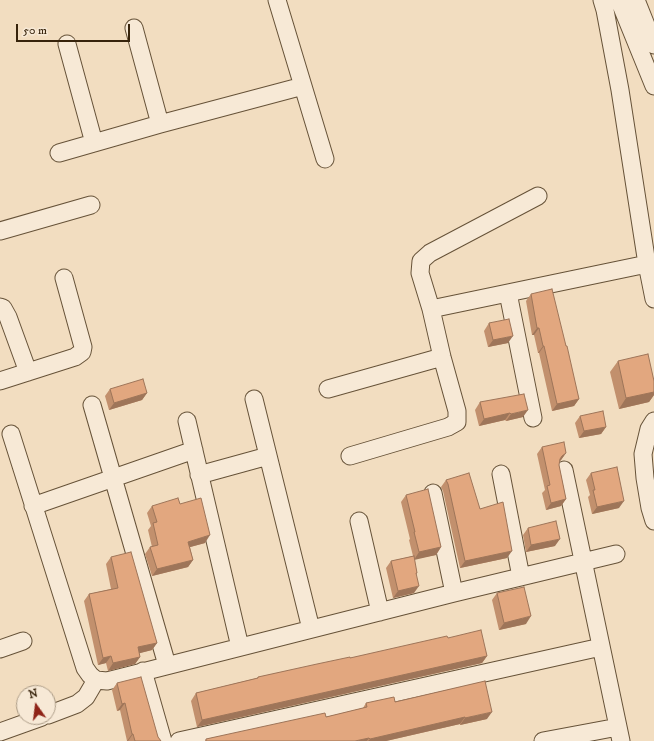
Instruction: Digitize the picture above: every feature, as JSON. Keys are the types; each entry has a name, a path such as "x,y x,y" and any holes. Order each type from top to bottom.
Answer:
{"street":[{"path":"277,0 325,159"},
{"path":"602,0 649,239 647,264 654,299"},
{"path":"619,0 654,86"},
{"path":"636,0 654,45"},
{"path":"134,28 160,124"},
{"path":"67,44 94,143"},
{"path":"59,153 160,124 303,86"},
{"path":"350,456 448,427 457,422 457,411 431,309 420,273 421,261 430,253 538,196"},
{"path":"0,231 91,205"},
{"path":"431,309 647,264"},
{"path":"0,382 75,357 82,352 64,278"},
{"path":"508,293 533,418"},
{"path":"0,307 3,308 8,317 28,372"},
{"path":"328,389 442,357"},
{"path":"254,399 311,630"},
{"path":"92,405 167,666"},
{"path":"187,421 240,647"},
{"path":"654,421 650,428 643,454 644,478 654,521"},
{"path":"11,434 85,668 96,680 106,681 454,593 616,554"},
{"path":"33,506 194,450"},
{"path":"199,475 268,456"},
{"path":"543,741 620,734 564,470"},
{"path":"500,474 521,577"},
{"path":"433,493 454,593"},
{"path":"359,521 380,612"},
{"path":"0,649 23,641"},
{"path":"179,741 601,647"},
{"path":"143,672 163,741"},
{"path":"56,712 77,704 86,697 96,680"},
{"path":"0,732 20,725"}],"building":[{"path":"552,289 579,399 557,404 544,346 539,328 537,328 531,294"},
{"path":"509,319 513,336 493,340 489,323"},
{"path":"648,354 654,381 654,392 626,398 618,361"},
{"path":"143,379 147,393 114,403 110,389"},
{"path":"524,394 528,410 484,419 480,402"},
{"path":"603,411 606,427 584,431 580,416"},
{"path":"564,442 566,453 560,459 559,465 566,499 551,503 547,486 550,485 542,447"},
{"path":"617,467 624,501 597,507 591,473"},
{"path":"469,473 480,509 503,502 512,551 465,561 446,480"},
{"path":"428,489 441,547 419,552 406,495"},
{"path":"178,498 180,504 201,498 210,535 188,542 193,560 157,569 150,547 158,545 153,523 157,522 152,506"},
{"path":"556,521 560,539 531,545 528,528"},
{"path":"131,552 157,643 138,647 140,657 113,663 111,656 103,658 89,594 118,588 111,557"},
{"path":"414,556 419,586 398,591 391,561"},
{"path":"524,587 531,616 504,623 497,593"},
{"path":"481,630 487,656 202,720 196,693 258,677"},
{"path":"141,677 158,737 161,741 135,741 125,703 122,704 117,683"},
{"path":"485,681 492,712 370,739 355,741 206,741 206,739 325,713 326,717 367,707 366,703 394,697 395,702"}]}
